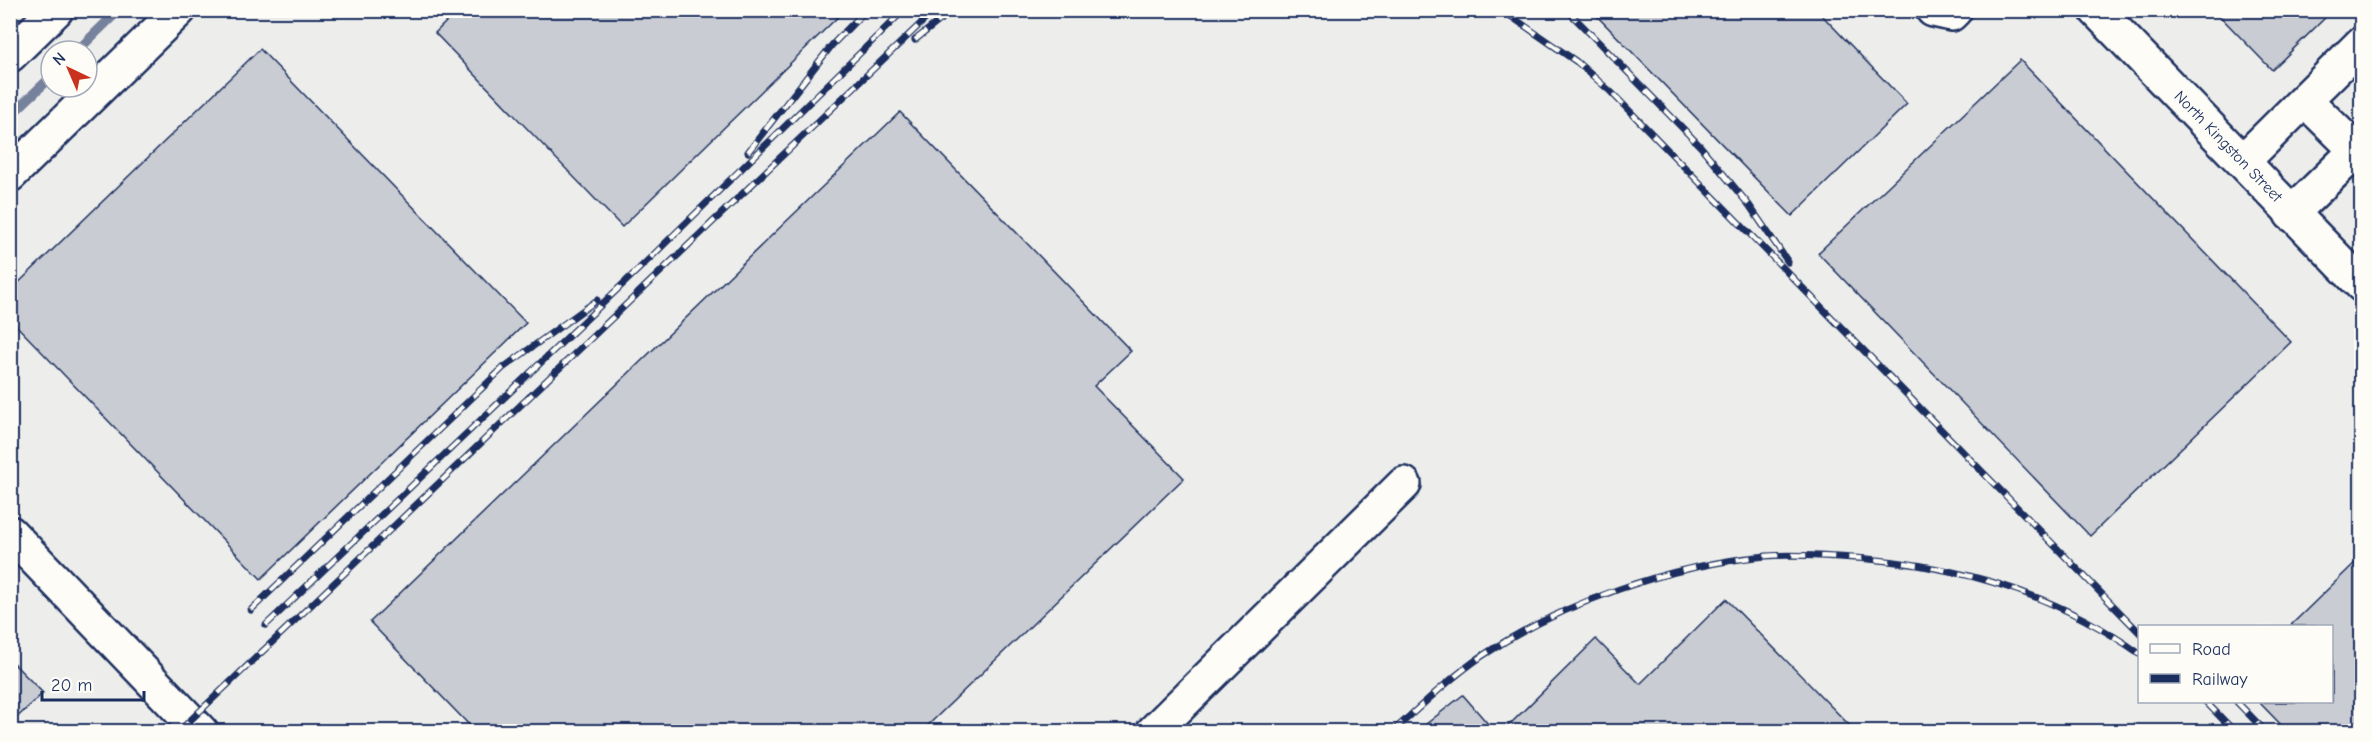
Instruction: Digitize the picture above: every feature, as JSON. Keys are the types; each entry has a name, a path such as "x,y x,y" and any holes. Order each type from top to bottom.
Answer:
{"street":[{"path":"10,55 56,10"},
{"path":"10,175 179,10"},
{"path":"1933,10 1951,14 1955,10"},
{"name":"North Kingston Street","path":"2096,10 2361,285"},
{"path":"2243,161 2361,43"},
{"path":"2291,214 2359,148 2305,100"},
{"path":"1153,732 1404,484"},
{"path":"10,533 201,732"}],"shaded area":[{"path":"11,11 2361,11 2361,731 11,731"}],"building":[{"path":"458,10 845,10 622,227 435,33"},
{"path":"1591,10 1817,10 1907,104 1792,216"},
{"path":"2214,10 2333,10 2272,70"},
{"path":"260,49 526,323 261,579 10,319 10,291"},
{"path":"2020,60 2291,342 2090,536 1818,253"},
{"path":"900,112 1131,351 1094,386 1184,478 921,732 476,732 370,622"},
{"path":"2362,556 2362,732 2288,732 2260,703 2333,703 2333,625 2291,625"},
{"path":"1726,599 1856,732 1502,732 1596,639 1640,684"},
{"path":"10,660 43,693 10,724"},
{"path":"1463,695 1495,732 1416,732"}],"waterway":[{"path":"89,39 119,10"},
{"path":"10,116 39,88"}],"railway":[{"path":"748,152 832,45 866,10"},
{"path":"266,625 644,264 904,10"},
{"path":"178,732 935,10"},
{"path":"915,40 953,10"},
{"path":"1502,10 1577,62 1611,92 2138,631"},
{"path":"1567,10 1701,147 1749,205 1788,262"},
{"path":"251,610 503,368 597,300"},
{"path":"1392,732 1436,692 1482,656 1547,619 1618,589 1655,578 1692,568 1766,556 1802,555 1878,560 1958,573 1996,583 2034,597 2106,632 2138,653"},
{"path":"2207,703 2235,732"},
{"path":"2238,703 2266,732"}]}
